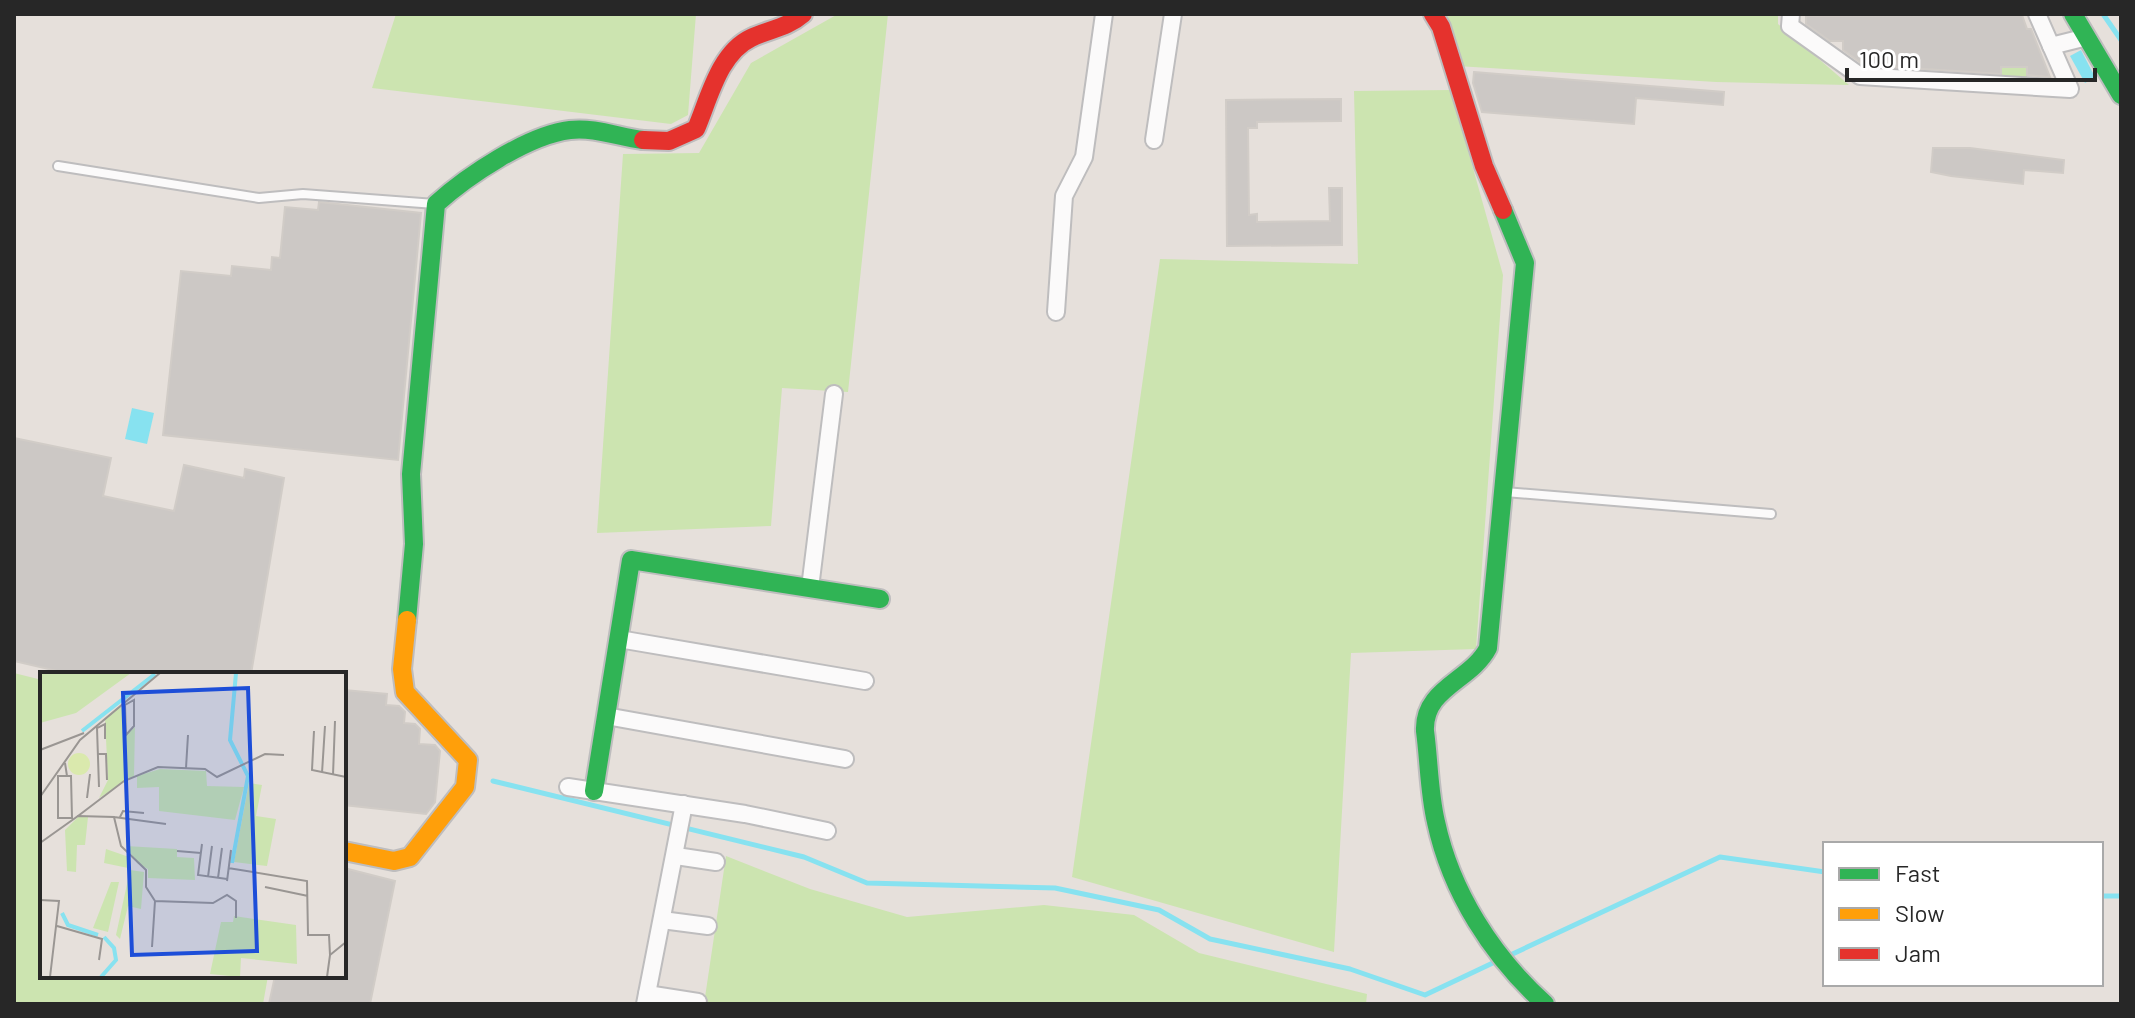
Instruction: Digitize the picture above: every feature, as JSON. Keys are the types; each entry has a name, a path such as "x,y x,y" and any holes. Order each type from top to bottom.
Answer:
{"street":[{"path":"346,851 394,861 410,857 465,787 468,760 405,692 402,669 414,544 411,474 436,204 450,189 549,134 573,129 666,141 687,138 696,129 731,54 750,38 778,32 803,14"},
{"path":"1056,312 1064,196 1084,157 1104,14"},
{"path":"1154,140 1173,14"},
{"path":"1433,14 1441,27 1484,166 1525,263 1488,648 1482,663 1472,674 1443,688 1433,698 1425,715 1425,741 1431,761 1435,818 1452,874 1493,947 1527,990 1545,1004"},
{"path":"1791,14 1790,26 1860,76 2070,89 2037,14"},
{"path":"2073,14 2121,95"},
{"path":"2051,46 2087,37"},
{"path":"810,588 834,394"},
{"path":"594,791 631,560 880,599"},
{"path":"619,639 865,681"},
{"path":"606,716 845,759"},
{"path":"568,787 684,804 827,831"},
{"path":"684,804 646,999 698,1002"},
{"path":"676,856 716,862"},
{"path":"662,920 708,926"}],"lane":[{"path":"58,166 259,198 303,194 436,204"},
{"path":"1502,491 1771,514"}],"green space":[{"path":"396,14 696,14 688,115 671,124 372,88"},
{"path":"838,14 888,14 848,392 782,388 771,526 597,533 623,154 699,153 751,63"},
{"path":"1441,14 1778,14 1778,24 1849,85 1716,82 1457,66"},
{"path":"2001,65 2027,66 2027,81 2001,79"},
{"path":"1451,90 1503,275 1476,649 1351,653 1334,952 1072,877 1160,259 1358,264 1354,91"},
{"path":"14,673 40,680 40,978 268,978 263,1004 14,1004"},
{"path":"726,856 810,889 907,917 1044,905 1134,915 1199,953 1367,994 1366,1004 704,1004"}],"water":[{"path":"2081,50 2095,77 2085,83 2070,56"},
{"path":"132,408 154,413 147,444 125,439"}],"building":[{"path":"2022,15 2027,29 2031,29 2050,77 2027,75 2027,67 2001,67 2001,74 1864,65 1843,50 1843,41 1830,41 1806,24 1806,16"},
{"path":"1474,72 1724,92 1723,105 1636,98 1634,124 1482,112 1473,83"},
{"path":"1341,99 1341,121 1257,122 1257,128 1248,128 1249,215 1257,214 1257,222 1330,221 1329,188 1342,188 1342,245 1227,246 1226,100"},
{"path":"1933,148 1970,148 2064,160 2063,173 2024,170 2023,184 1951,176 1931,172"},
{"path":"319,202 421,213 398,460 163,435 181,271 231,276 232,266 271,270 272,257 280,258 285,207 318,210"},
{"path":"14,438 111,458 103,496 174,511 184,465 244,478 245,469 284,478 251,672 61,672 14,661"},
{"path":"346,690 387,694 386,705 399,706 405,712 404,723 415,724 420,729 419,744 435,745 440,751 435,802 426,814 346,805"},
{"path":"346,869 395,881 370,1004 269,1004 275,978 346,978"}],"waterway":[{"path":"2103,14 2121,40"},
{"path":"493,781 804,857 867,883 1055,888 1159,910 1210,939 1350,969 1425,995 1497,961"},
{"path":"1506,957 1720,857 1823,872"},
{"path":"2103,896 2121,896"}],"traffic: fast":[{"path":"2073,14 2121,95"},
{"path":"407,620 414,544 411,474 436,204 499,158 553,133 588,130 643,140"},
{"path":"1503,210 1525,263 1488,648 1471,669 1432,705 1426,716 1425,731 1434,811 1452,873 1491,944 1545,1004"},
{"path":"594,791 631,560 880,599"}],"traffic: slow":[{"path":"346,851 394,861 410,857 465,787 468,760 405,692 402,669 407,620"}],"traffic: jam":[{"path":"643,140 669,141 696,129 716,78 731,54 751,38 785,25 803,14"},
{"path":"1433,14 1441,27 1484,166 1503,210"}]}
